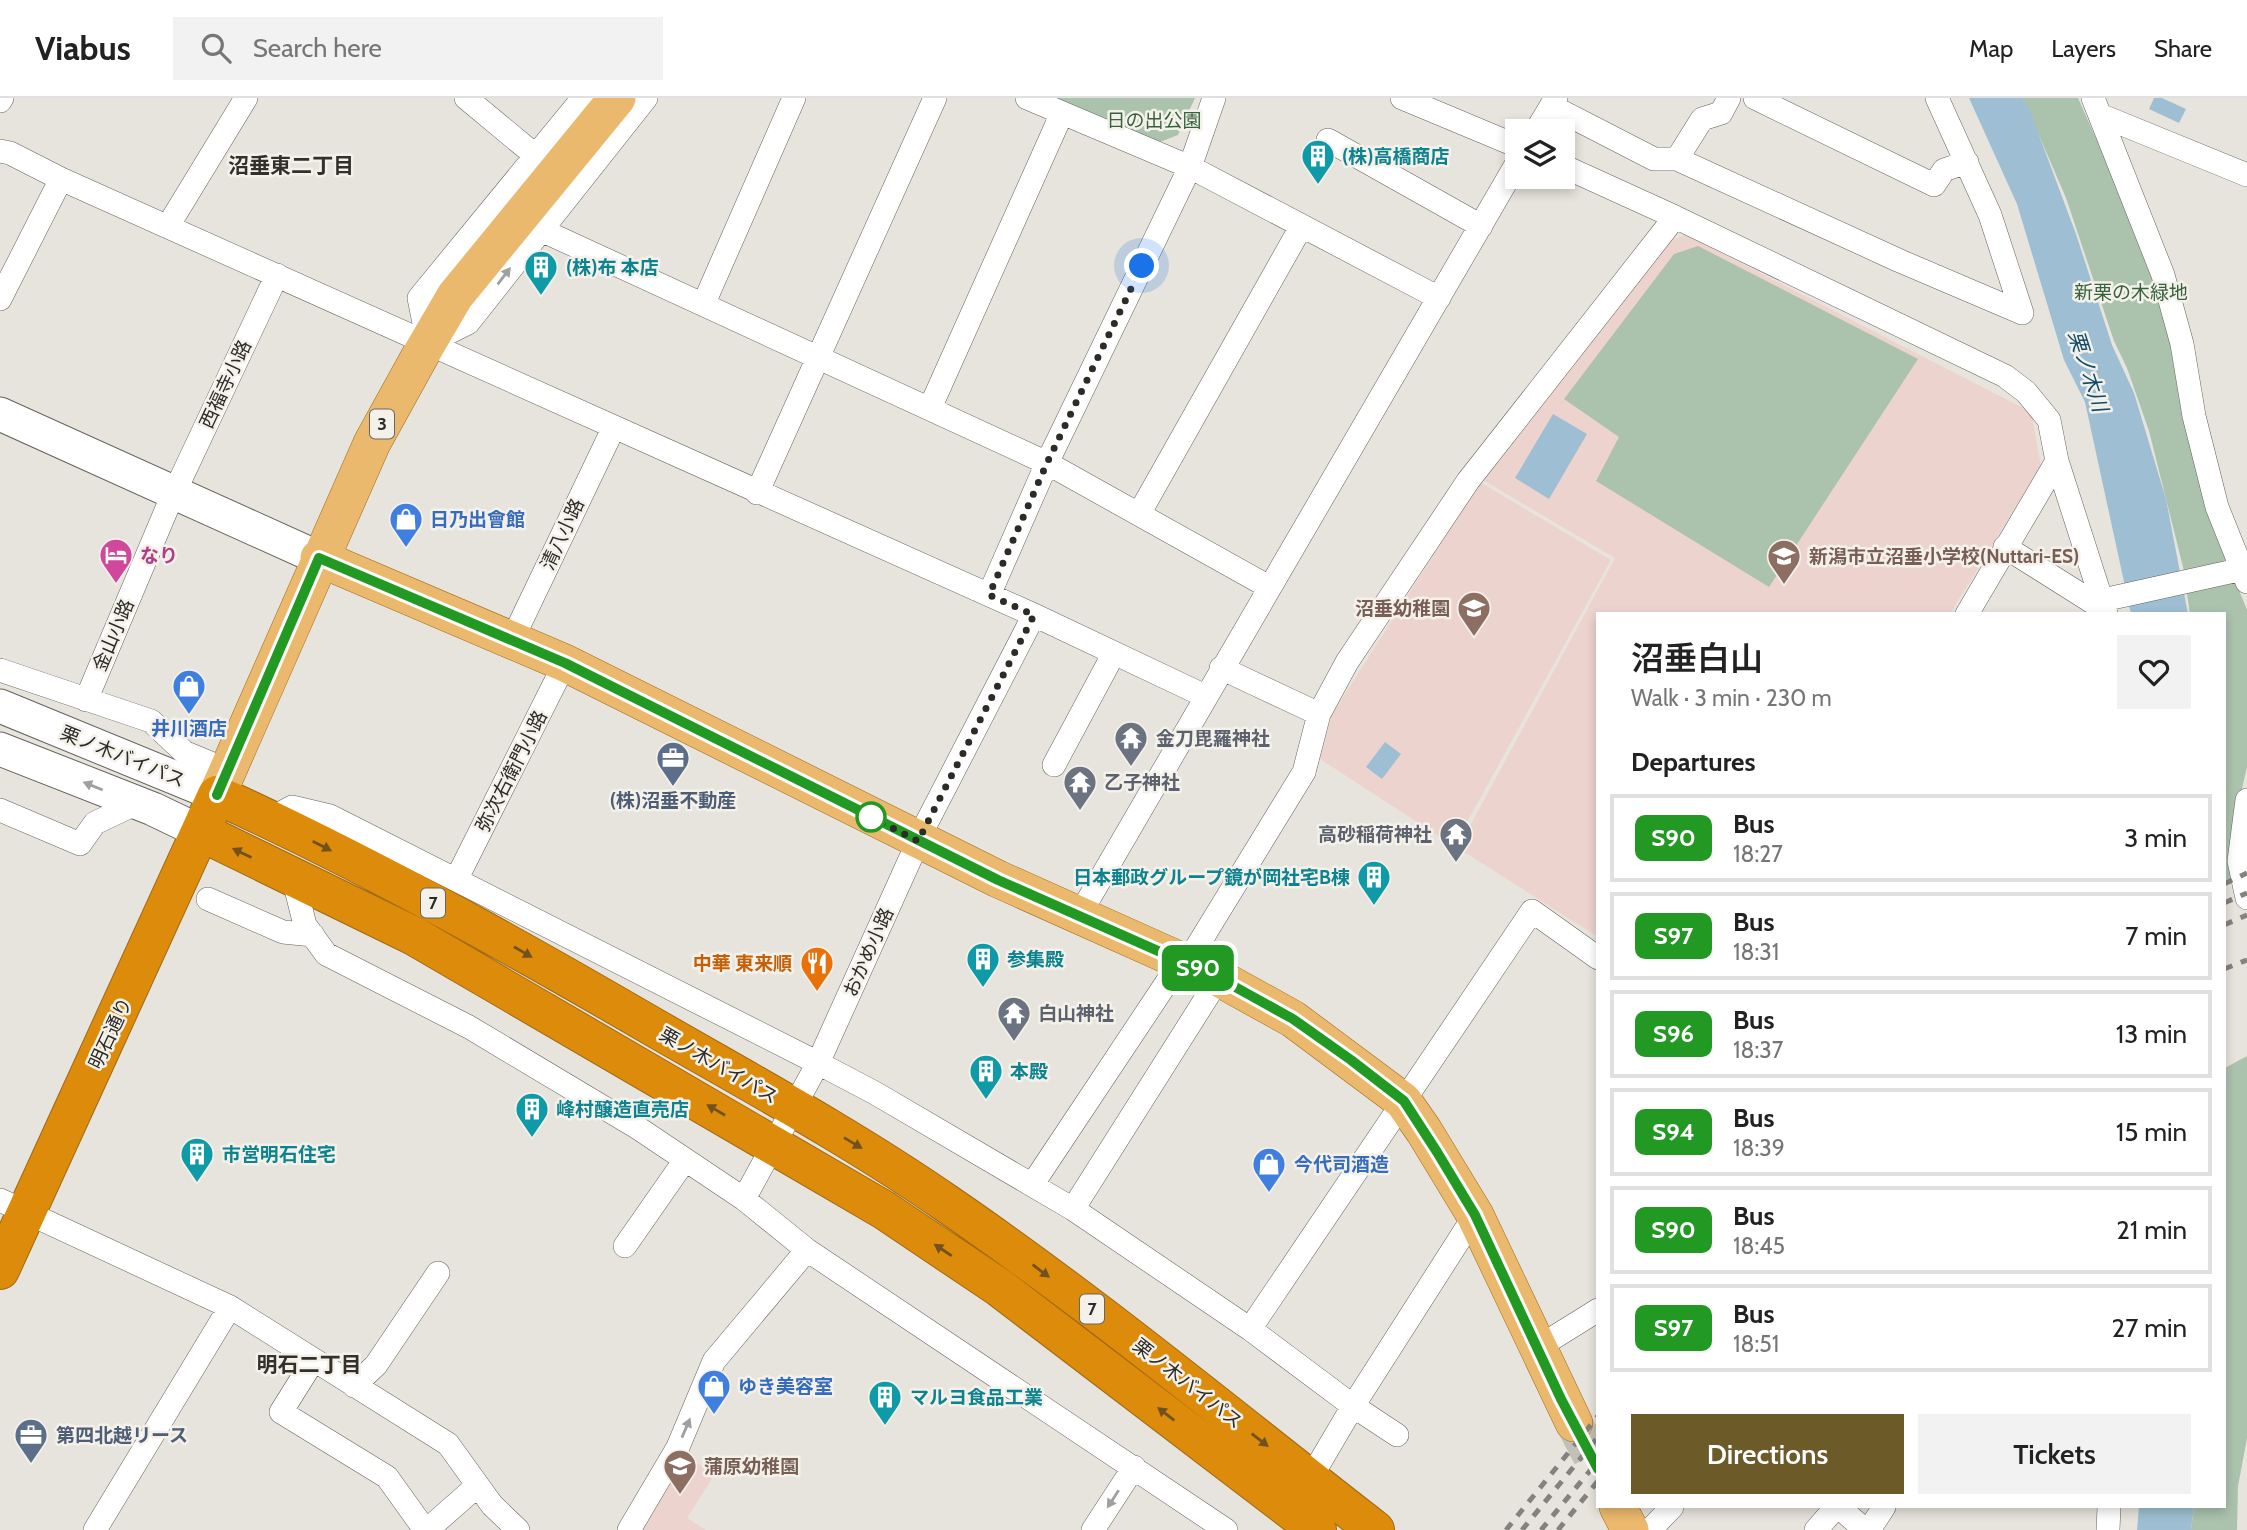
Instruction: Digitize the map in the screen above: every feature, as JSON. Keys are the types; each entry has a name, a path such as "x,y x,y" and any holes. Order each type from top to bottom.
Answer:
{"highway":[{"name":"栗ノ木バイパス","path":"222,782 270,819 492,935 795,1108 943,1201 1017,1252 1375,1530"},
{"name":"明石通り","path":"0,1270 13,1207 201,832 222,782"},
{"name":"栗ノ木バイパス","path":"201,832 414,936 775,1144 884,1210 1000,1288 1317,1530"}],"main road":[{"name":"3","path":"222,782 372,443 455,296 617,98"},
{"path":"0,414 319,558 565,663 918,841 998,880 1080,914 1293,1019 1404,1101 1475,1215 1574,1423"},
{"name":"栗ノ木バイパス","path":"0,706 222,782"},
{"name":"栗ノ木バイパス","path":"0,749 137,803 201,832"},
{"path":"1619,1508 1630,1530"}],"street":[{"path":"168,226 246,98"},
{"path":"466,98 536,156"},
{"path":"428,343 419,298 583,98"},
{"path":"428,343 468,323 646,98"},
{"path":"704,303 794,98"},
{"path":"757,494 821,358 934,98"},
{"path":"1027,98 1190,167 1439,298"},
{"path":"989,595 1047,463 1190,167 1214,98"},
{"path":"1402,98 1505,141"},
{"path":"1676,159 1702,119 1721,113 1729,98"},
{"path":"1755,98 1934,185 1944,170 1968,162"},
{"path":"1542,119 1553,102 1654,159 1676,159 1900,261 2022,313 1990,215 1937,98"},
{"path":"2097,106 2247,175"},
{"path":"2005,547 2106,606 2238,575 2217,507 2194,416 2182,344 2163,275 2097,106"},
{"path":"930,408 1062,113"},
{"path":"1328,140 1481,226"},
{"path":"0,151 10,153 61,180 428,343 757,494 1034,615 1205,696"},
{"path":"1575,171 2005,376 2026,392 2049,420 2057,461 2106,606"},
{"path":"0,299 61,180"},
{"path":"1080,914 1505,184"},
{"path":"1073,1209 1193,971 1304,772 1319,714 1347,662 1468,481 1675,217"},
{"path":"1139,514 1301,227"},
{"path":"540,229 1047,463 1269,587"},
{"name":"西福寺小路","path":"175,494 276,275"},
{"name":"清八小路","path":"512,640 613,429"},
{"path":"1967,612 2057,461"},
{"name":"金山小路","path":"86,700 175,494"},
{"name":"おかめ小路","path":"744,1199 818,1063 918,841 1034,615"},
{"path":"1054,765 1114,653"},
{"name":"弥次右衛門小路","path":"457,878 565,663"},
{"path":"1221,668 1319,714"},
{"path":"0,670 151,721 222,782"},
{"path":"2247,800 2239,862 2247,898"},
{"path":"1,812 80,845 95,824 137,803"},
{"path":"270,819 292,807 330,816 818,1063 1073,1209 1250,1329 1353,1406 1397,1435"},
{"path":"293,877 305,925 326,954 469,1027 685,1160 744,1199 807,1250 1226,1530"},
{"path":"208,899 283,932 313,935"},
{"path":"1250,1329 1532,911 1596,957"},
{"path":"1032,1185 1193,971"},
{"path":"625,1246 685,1160"},
{"path":"13,1207 230,1307 448,1444 477,1486 518,1530"},
{"path":"1310,1479 1353,1406 1475,1215"},
{"path":"629,1530 678,1447 713,1361 807,1250"},
{"path":"354,1386 376,1365 438,1273"},
{"path":"95,1530 230,1307"},
{"path":"1537,1348 1596,1311"},
{"path":"313,1361 281,1412 387,1477 426,1530 477,1486"},
{"path":"1093,1530 1134,1467"},
{"path":"1650,1530 1671,1508"},
{"path":"1816,1530 1836,1508"},
{"path":"1838,1508 1867,1530 1883,1508"},
{"path":"2108,1530 2109,1508"}],"shaded area":[{"name":"新潟市立沼垂小学校(Nuttari-ES)","path":"1686,235 2031,412 2041,466 1951,612 1596,612 1596,936 1458,848 1615,558 1481,479 1668,241"},
{"name":"沼垂幼稚園","path":"1480,482 1611,560 1454,846 1320,759 1331,716"},
{"name":"蒲原幼稚園","path":"684,1455 715,1474 687,1518 706,1530 638,1530"}],"green space":[{"name":"日の出公園","path":"1053,98 1195,98 1178,135 1152,145"},
{"name":"新栗の木緑地","path":"2023,98 2078,98 2160,282 2219,541 2247,610 2247,767 2236,815 2235,876 2226,880 2226,612 2190,612 2183,567 2149,431 2127,368 2114,341 2066,198"},
{"path":"1698,246 1918,359 1769,587 1596,481 1619,437 1564,399 1674,254"},
{"path":"2247,1056 2247,1438 2238,1486 2237,1530 2191,1530 2194,1508 2226,1508 2226,1067"}],"water":[{"name":"栗ノ木川","path":"1969,98 2023,98 2030,111 2076,234 2112,345 2134,393 2166,499 2188,612 2131,612 2085,402 2064,360 2017,204"},
{"path":"2154,98 2162,98 2186,109 2179,123 2149,109"},
{"path":"1553,414 1587,434 1549,499 1515,478"},
{"path":"1385,742 1401,754 1382,779 1366,767"},
{"path":"2139,1508 2194,1508 2191,1530 2137,1530"}],"tunnel":[{"path":"1574,1423 1596,1465"}],"railway":[{"path":"2226,883 2247,873"},
{"path":"2226,902 2247,893"},
{"path":"2226,924 2247,915"},
{"path":"2226,968 2247,960"},
{"path":"1506,1530 1596,1418"},
{"path":"1522,1530 1596,1439"},
{"path":"1541,1530 1596,1463"},
{"path":"1558,1530 1596,1483"}],"bus line":[{"name":"S90","path":"217,795 319,558 565,663 998,880 1080,914 1219,978 1293,1019 1404,1101 1475,1215 1561,1399 1596,1465"}],"place":[{"name":"(株)高橋商店","path":"1318,186"},
{"name":"(株)布 本店","path":"541,297"},
{"name":"日乃出會館","path":"406,549"},
{"name":"なり","path":"116,585"},
{"name":"新潟市立沼垂小学校(Nuttari-ES)","path":"1784,586"},
{"name":"沼垂幼稚園","path":"1474,638"},
{"name":"井川酒店","path":"189,716"},
{"name":"金刀毘羅神社","path":"1131,768"},
{"name":"(株)沼垂不動産","path":"673,788"},
{"name":"乙子神社","path":"1080,812"},
{"name":"高砂稲荷神社","path":"1456,864"},
{"name":"日本郵政グループ鏡が岡社宅B棟","path":"1374,907"},
{"name":"参集殿","path":"983,989"},
{"name":"中華 東来順","path":"817,993"},
{"name":"白山神社","path":"1014,1043"},
{"name":"本殿","path":"986,1101"},
{"name":"峰村醸造直売店","path":"532,1139"},
{"name":"市営明石住宅","path":"197,1184"},
{"name":"今代司酒造","path":"1269,1194"},
{"name":"ゆき美容室","path":"714,1416"},
{"name":"マルヨ食品工業","path":"885,1427"},
{"name":"第四北越リース","path":"31,1465"},
{"name":"蒲原幼稚園","path":"680,1496"}],"district":[{"name":"沼垂東二丁目","path":"291,166"},
{"name":"明石二丁目","path":"309,1365"}],"route":[{"path":"871,817 918,841 1034,615 989,595 1047,463 1142,266"}]}
